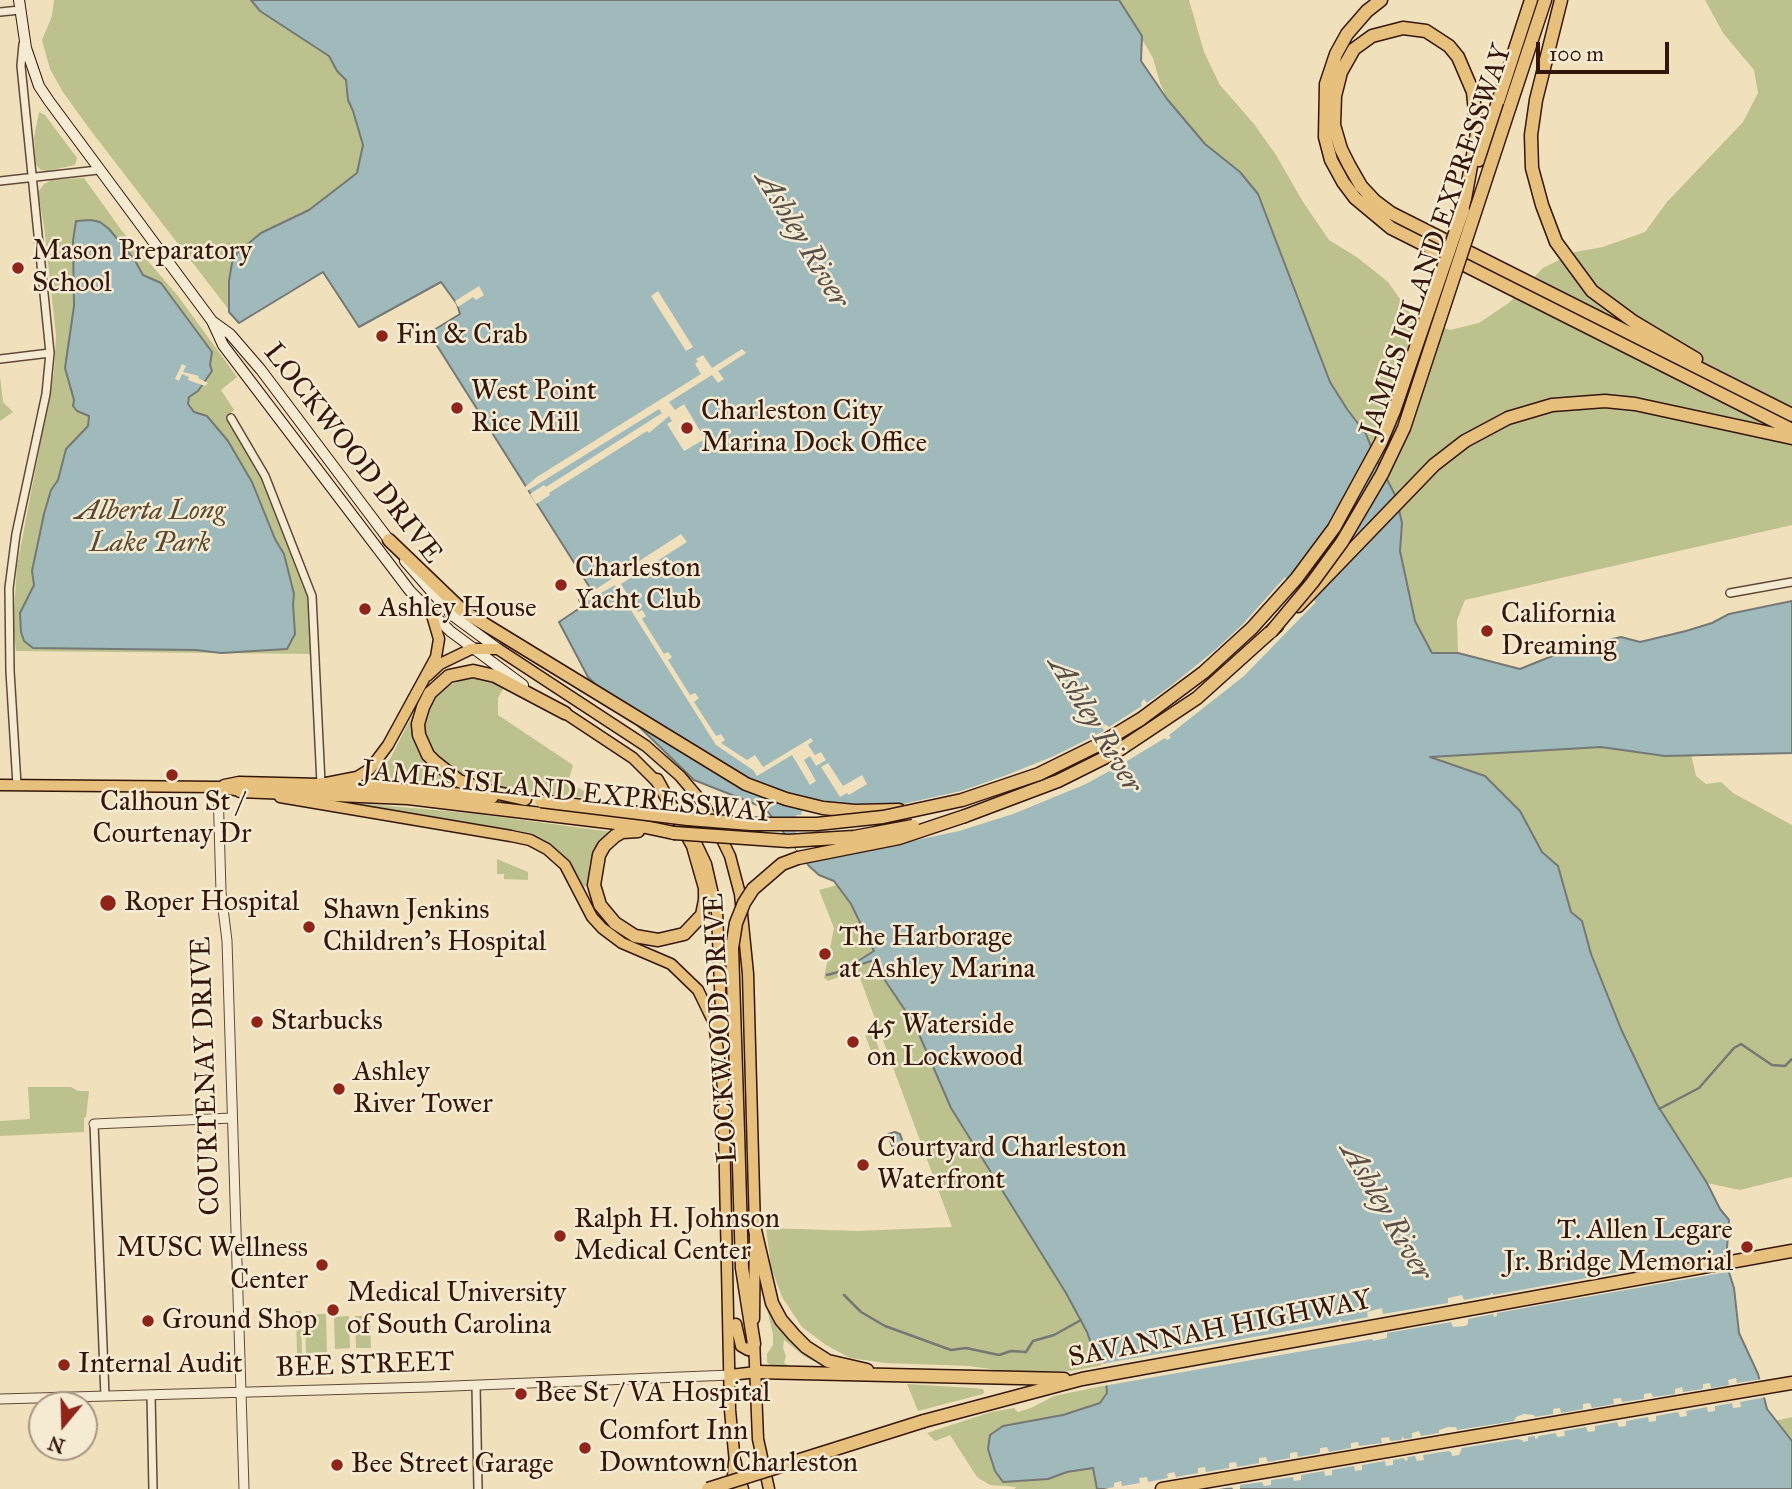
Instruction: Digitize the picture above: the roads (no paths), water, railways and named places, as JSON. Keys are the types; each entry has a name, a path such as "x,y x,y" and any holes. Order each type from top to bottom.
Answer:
{"highway":[{"path":"1381,0 1367,11 1347,34 1336,54 1326,84 1325,137 1328,149 1343,182 1355,198 1391,228 1792,430"},
{"name":"JAMES ISLAND EXPRESSWAY","path":"240,791 539,807 785,825 850,821 929,809 1039,774 1098,745 1180,692 1230,650 1282,596 1334,528 1381,442 1406,381 1531,0"},
{"name":"JAMES ISLAND EXPRESSWAY","path":"321,784 525,799 539,807 674,833 756,840 822,839 886,832 965,816 1048,786 1116,752 1197,698 1271,632 1342,542 1382,474 1404,428 1545,0"},
{"path":"1561,0 1536,100 1531,135 1532,168 1556,242 1592,291 1608,305 1777,408"},
{"path":"1463,210 1477,133 1473,92 1458,57 1439,38 1426,31 1403,28 1372,36 1354,49 1341,72 1335,96 1334,125 1340,149 1361,186 1375,201 1391,213 1792,415"},
{"path":"1271,632 1321,584 1434,465 1465,441 1508,418 1552,405 1605,401 1635,404 1792,438"},
{"path":"389,540 463,611 717,768 767,793 823,808 874,811 929,809"},
{"path":"525,799 475,787 447,773 428,755 419,735 418,724 430,693 449,676 458,673 485,673 527,690 565,713"},
{"path":"657,780 692,846 705,888 705,900 702,915 684,934 657,940 635,936 615,923 600,905 594,884 599,855 604,846 622,832 674,833"},
{"path":"754,1344 742,1268 732,948 736,923 753,889 782,864 798,858 899,838 965,816"},
{"path":"755,1230 772,1303 793,1335 817,1354 840,1365 902,1374"},
{"name":"SAVANNAH HIGHWAY","path":"708,1489 924,1421 1086,1378 1792,1251"},
{"path":"756,1373 1086,1378"},
{"path":"1162,1489 1792,1384"},
{"path":"733,1489 735,1463"}],"main road":[{"name":"LOCKWOOD DRIVE","path":"19,5 32,67 40,86 98,170 212,321 223,345 384,558 432,615 471,649 527,690"},
{"name":"LOCKWOOD DRIVE","path":"212,321 230,334 261,370 440,604 463,625 646,746 680,776 702,802 730,856 740,894 748,974 755,1230 754,1344 758,1439 769,1489"},
{"path":"218,787 239,782 321,784 357,777 370,769 388,745 436,657 439,639 432,615"},
{"path":"427,676 440,664 471,649 498,649"},
{"name":"LOCKWOOD DRIVE","path":"565,713 633,758 657,780 678,806 706,864 717,912 719,943 729,1263 730,1410 735,1463 743,1489"},
{"path":"0,785 218,787 530,841 547,849 565,865 601,929 622,943 671,964 698,990 714,1023 723,1087"},
{"path":"729,1263 739,1343 748,1350 754,1344"},
{"path":"731,1375 756,1373"}],"street":[{"path":"0,12 19,5"},
{"path":"17,785 9,671 9,589 16,534 46,394 50,354 21,66 24,36"},
{"path":"0,181 98,170"},
{"path":"0,359 50,354"},
{"path":"231,418 268,483 312,596 321,784"},
{"path":"1730,593 1792,582"},
{"name":"COURTENAY DRIVE","path":"218,787 221,892 227,941 244,1489"},
{"path":"106,1396 94,1124 232,1118"},
{"name":"BEE STREET","path":"0,1399 731,1375"},
{"path":"477,1385 478,1489"},
{"path":"151,1395 153,1489"}],"water":[{"name":"Ashley River","path":"251,0 1119,0 1142,36 1141,61 1167,99 1205,144 1240,172 1258,194 1330,382 1366,434 1396,497 1402,523 1400,551 1415,621 1432,653 1458,653 1520,669 1567,650 1621,637 1640,642 1712,623 1729,614 1792,601 1792,753 1665,756 1601,747 1430,757 1485,776 1520,811 1542,852 1558,866 1571,912 1582,921 1591,954 1621,1029 1656,1103 1729,1220 1726,1263 1734,1288 1739,1333 1758,1374 1767,1409 1792,1441 1792,1489 1097,1489 1093,1468 1067,1472 1048,1479 1003,1482 995,1471 988,1449 990,1435 1003,1426 1063,1415 1100,1403 1107,1393 1104,1358 1093,1349 1066,1293 951,1108 915,1025 874,964 871,961 842,971 874,951 851,904 834,881 819,875 809,866 765,808 694,780 588,677 559,622 583,606 579,600 592,591 429,333 460,314 457,304 441,282 359,327 323,272 239,323 229,312 229,281 237,253 261,233 309,210 357,173 363,145 348,100 346,80 337,71 329,56 260,11"},
{"name":"Alberta Long Lake Park","path":"76,221 100,222 109,229 134,259 143,275 161,283 212,352 212,371 198,391 189,397 188,404 194,412 207,416 228,441 252,482 275,539 284,554 294,594 295,634 287,649 221,653 196,650 33,648 24,641 20,613 34,585 32,571 51,490 58,480 66,449 88,426 89,416 77,411 73,406 74,400 65,368 74,306 73,241"},
{"path":"888,1134 900,1134 904,1145 903,1150 897,1152 896,1148 893,1149"}],"waterway":[{"path":"827,975 842,971"},
{"path":"1659,1109 1699,1088 1734,1048 1741,1044 1772,1065 1785,1066 1792,1059"},
{"path":"844,1295 861,1312 885,1326 951,1350 966,1348 999,1355 1011,1351 1026,1352 1033,1341 1054,1335 1081,1320"}],"place":[{"name":"Mason Preparatory School","path":"18,268"},
{"name":"Fin & Crab","path":"382,336"},
{"name":"West Point Rice Mill","path":"457,408"},
{"name":"Charleston City Marina Dock Office","path":"687,428"},
{"name":"Charleston Yacht Club","path":"561,585"},
{"name":"Ashley House","path":"365,609"},
{"name":"California Dreaming","path":"1487,631"},
{"name":"Calhoun St / Courtenay Dr","path":"172,775"},
{"name":"Roper Hospital","path":"108,903"},
{"name":"Shawn Jenkins Children's Hospital","path":"309,927"},
{"name":"The Harborage at Ashley Marina","path":"825,954"},
{"name":"Starbucks","path":"257,1022"},
{"name":"45 Waterside on Lockwood","path":"853,1042"},
{"name":"Ashley River Tower","path":"339,1089"},
{"name":"Courtyard Charleston Waterfront","path":"863,1165"},
{"name":"Ralph H. Johnson Medical Center","path":"560,1236"},
{"name":"T. Allen Legare Jr. Bridge Memorial","path":"1747,1247"},
{"name":"MUSC Wellness Center","path":"322,1265"},
{"name":"Medical University of South Carolina","path":"333,1310"},
{"name":"Ground Shop","path":"148,1321"},
{"name":"Internal Audit","path":"64,1365"},
{"name":"Bee St / VA Hospital","path":"521,1394"},
{"name":"Comfort Inn Downtown Charleston","path":"585,1448"},
{"name":"Bee Street Garage","path":"337,1465"}]}
